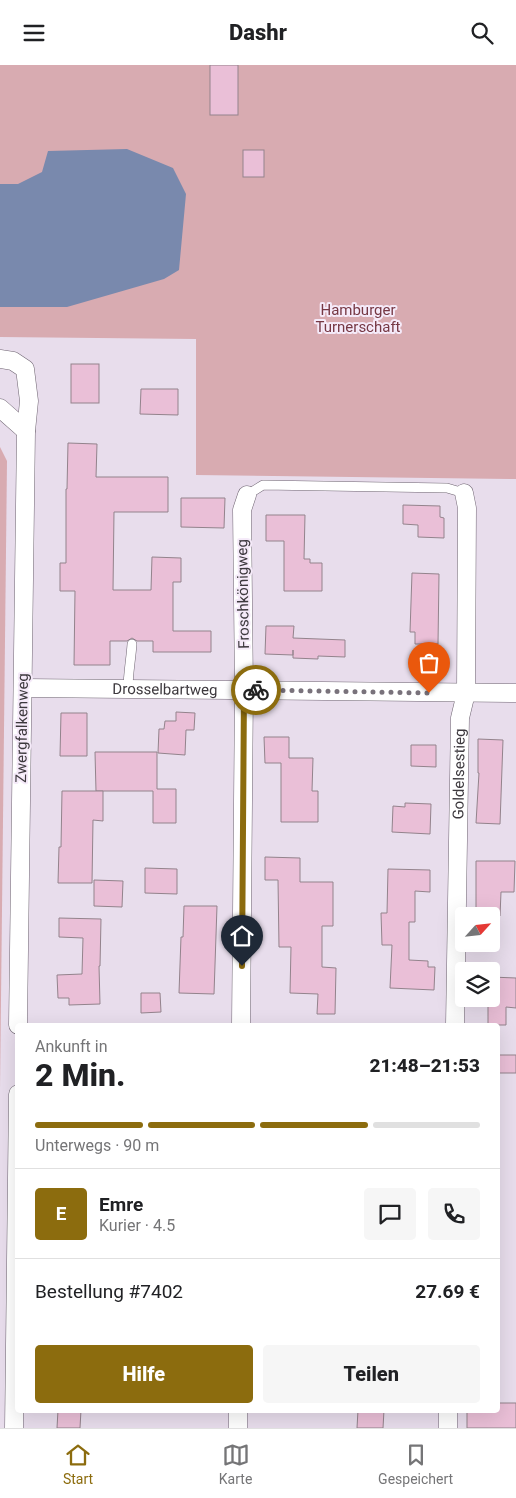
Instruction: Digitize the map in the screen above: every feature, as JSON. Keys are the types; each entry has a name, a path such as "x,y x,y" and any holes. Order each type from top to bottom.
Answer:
{"street":[{"name":"Zwergfalkenweg","path":"0,359 14,361 26,369 29,401 26,431 18,1023"},
{"path":"0,408 26,431"},
{"name":"Goldelsestieg","path":"455,1023 460,718 466,693 467,508 464,493"},
{"name":"Froschkönigweg","path":"241,1023 244,690 242,510 247,495"},
{"name":"Drosselbartweg","path":"24,688 516,693"},
{"path":"14,1428 15,1344"},
{"path":"238,1413 238,1428"},
{"path":"448,1413 448,1428"}],"lane":[{"path":"247,495 263,485 447,488 464,493"},
{"path":"128,689 128,670 131,660 132,643"}],"green space":[{"name":"Hamburger Turnerschaft","path":"0,65 516,65 516,479 196,475 196,339 0,337"},
{"path":"0,447 7,461 0,1090"}],"water":[{"path":"127,149 173,168 186,194 179,270 164,279 67,307 0,307 0,184 18,184 42,172 48,151"}],"building":[{"path":"210,65 238,65 238,115 210,115"},
{"path":"243,150 264,150 264,177 243,177"},
{"path":"71,364 99,364 99,403 71,403"},
{"path":"141,389 178,389 178,415 140,414"},
{"path":"68,443 97,444 96,477 168,477 168,512 114,512 113,590 151,590 152,557 181,558 181,582 173,582 173,631 211,631 211,652 153,652 153,641 137,641 132,638 127,641 110,641 110,665 74,665 75,591 60,591 60,563 66,563"},
{"path":"181,498 225,498 224,528 181,527"},
{"path":"403,505 440,506 440,517 444,518 444,538 418,537 418,525 403,524"},
{"path":"266,515 305,515 304,559 310,559 310,563 322,563 322,591 284,591 284,541 266,541"},
{"path":"412,573 439,574 438,644 415,644 415,632 410,632"},
{"path":"266,626 294,626 293,638 345,640 345,657 318,656 318,659 293,658 293,655 265,654"},
{"path":"176,712 195,713 194,730 186,730 185,755 158,753 159,729 164,729 165,721 176,721"},
{"path":"61,713 87,713 87,756 60,756"},
{"path":"264,737 289,737 289,758 313,758 312,791 318,791 318,822 281,822 281,763 265,763"},
{"path":"478,739 503,740 500,824 476,823 479,773"},
{"path":"411,745 436,745 436,767 411,766"},
{"path":"95,752 157,752 157,789 176,789 176,823 153,823 153,791 96,791"},
{"path":"62,791 103,791 103,821 93,820 92,883 58,883"},
{"path":"405,803 431,804 430,834 392,832 393,806 405,807"},
{"path":"265,857 300,858 300,882 333,882 333,926 322,926 322,967 336,968 335,1014 317,1014 318,994 290,993 291,947 279,947 278,880 265,880"},
{"path":"476,861 515,861 514,892 501,892 500,916 500,907 476,907"},
{"path":"145,868 177,869 177,894 145,893"},
{"path":"388,869 430,870 430,892 415,891 415,922 409,922 409,960 428,961 428,967 435,967 434,990 390,988 392,945 382,945 381,913 387,913"},
{"path":"94,880 123,881 122,907 94,906"},
{"path":"184,906 217,906 214,994 179,993"},
{"path":"59,918 101,919 100,1004 69,1005 69,998 58,998 57,975 82,974 83,938 59,937"},
{"path":"500,977 516,978 516,1008 506,1007 506,1025 488,1023 488,1007 500,1007"},
{"path":"141,993 160,993 161,1012 141,1013"},
{"path":"500,1055 516,1055 516,1073 500,1073"},
{"path":"500,1403 516,1403 516,1428 467,1428 467,1413 500,1413"},
{"path":"58,1413 81,1413 80,1428 57,1428"},
{"path":"358,1413 384,1413 383,1428 357,1428"}],"way so far":[{"path":"256,690 429,693"}],"route":[{"path":"242,966 244,690 256,690"}]}
